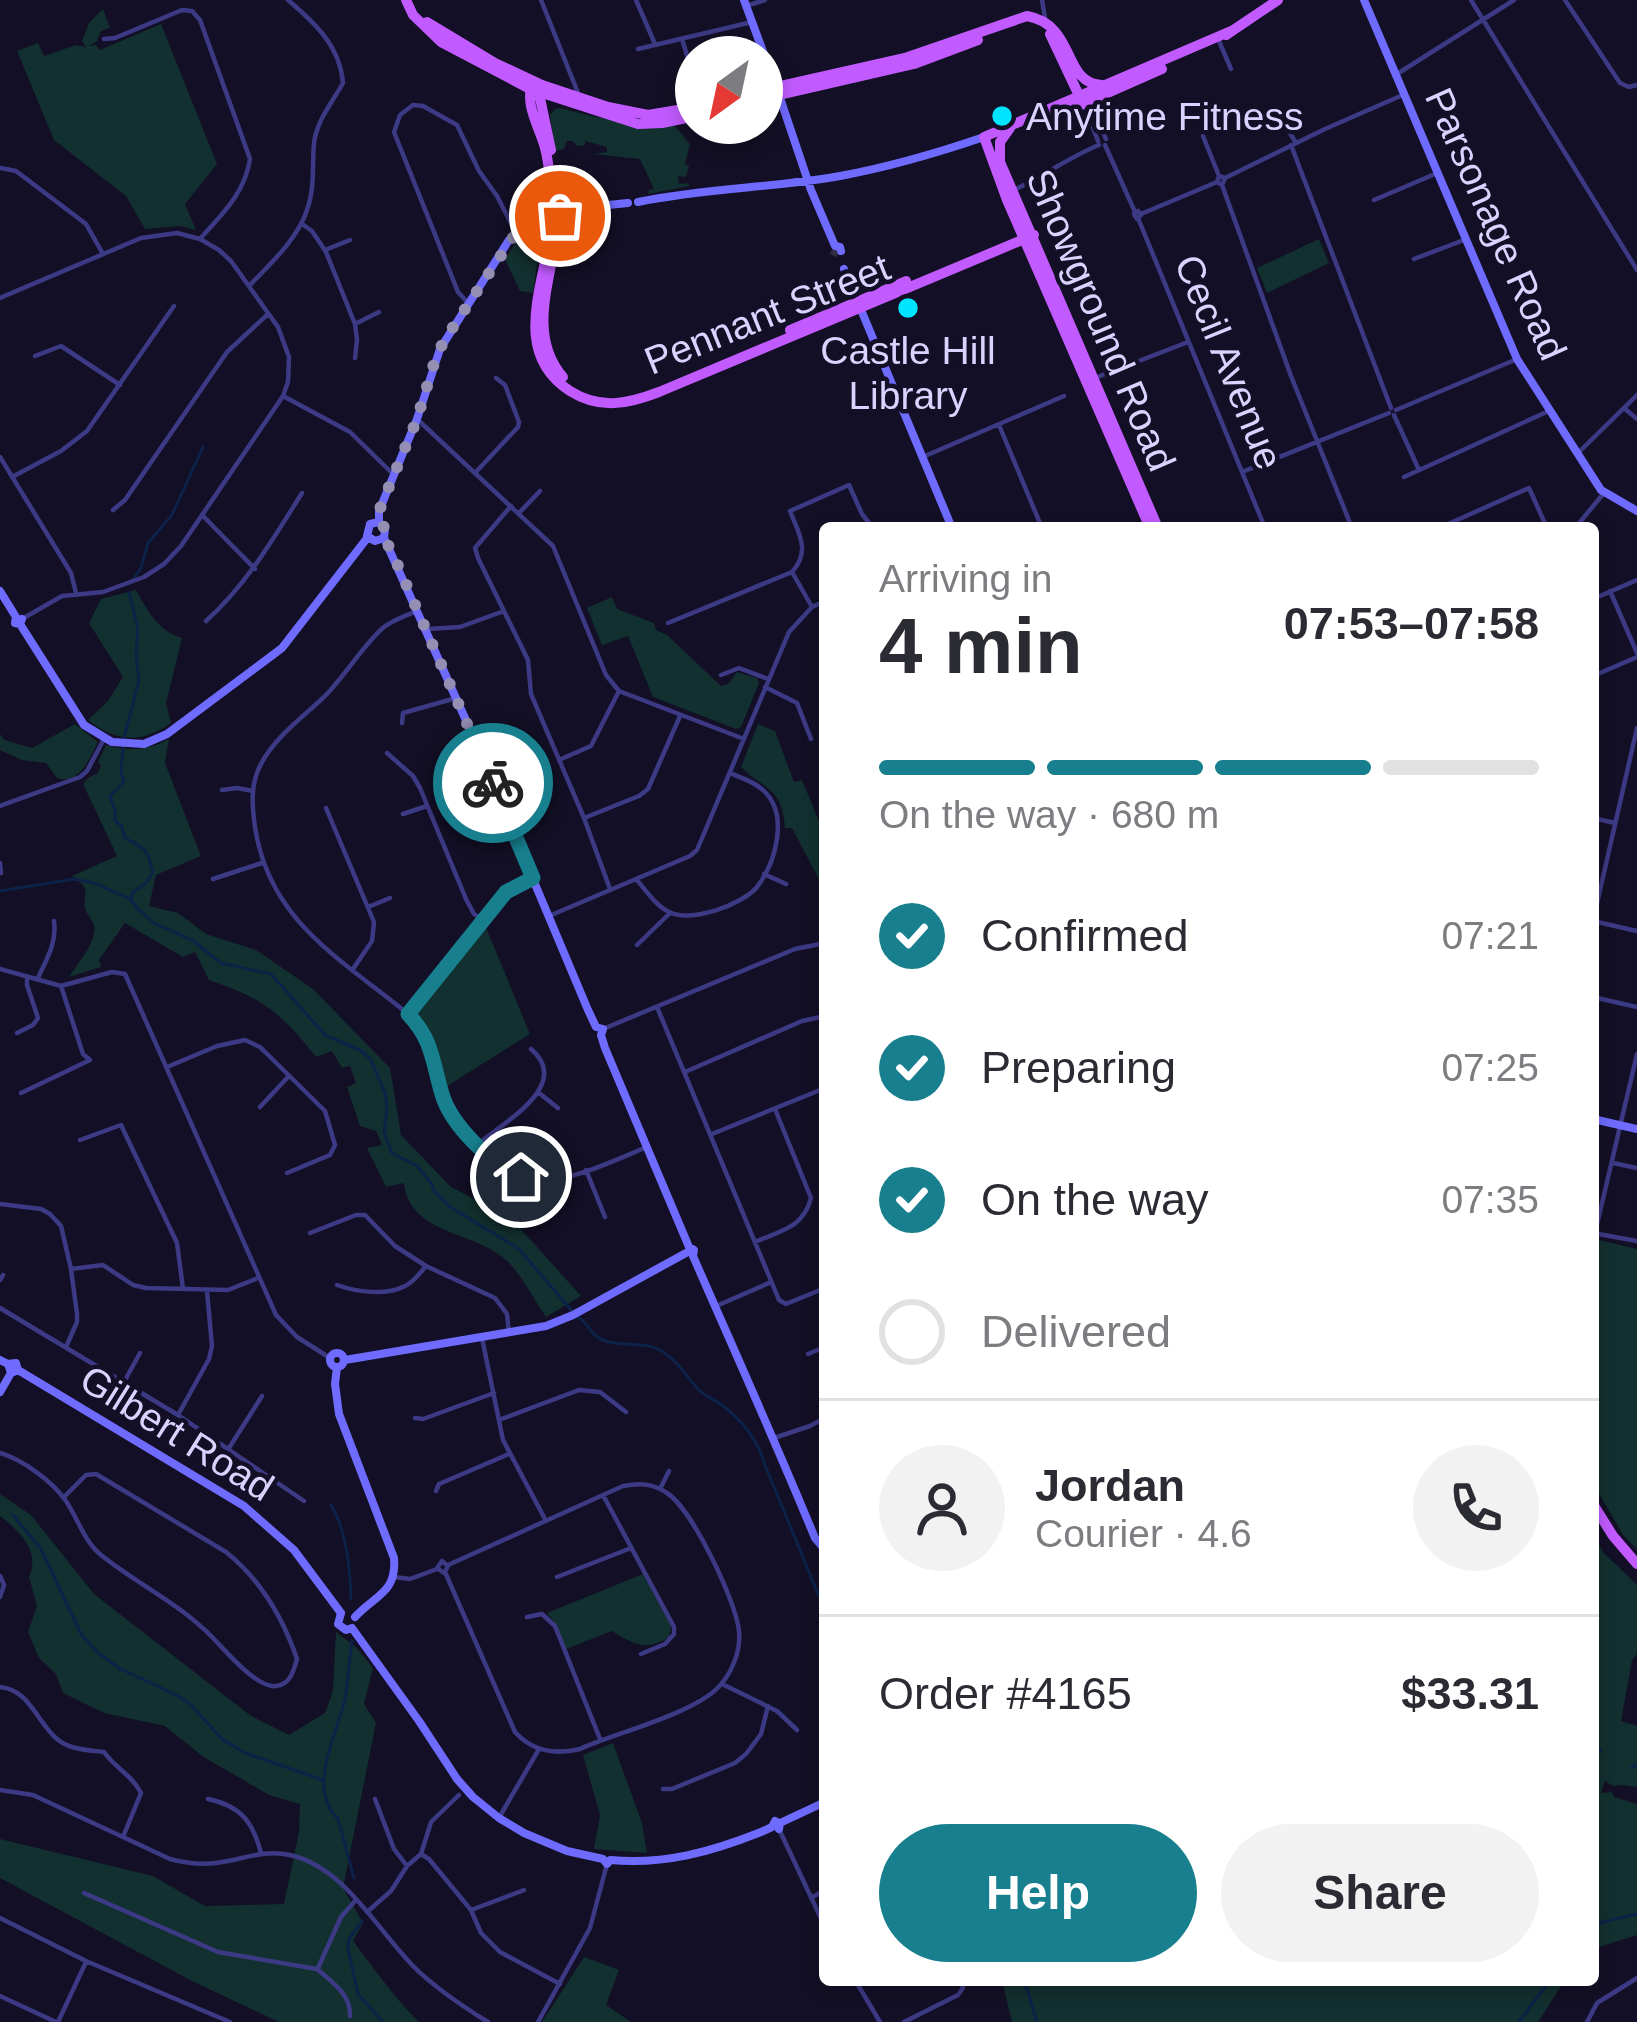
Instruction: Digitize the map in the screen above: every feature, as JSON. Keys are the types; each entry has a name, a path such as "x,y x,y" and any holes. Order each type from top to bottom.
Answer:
{"main road":[{"path":"986,137 1191,57 1278,0"},
{"path":"409,4 413,15 441,42 536,87 638,124 675,120"},
{"path":"783,90 1038,20"},
{"name":"Cecil Avenue","path":"1038,20 1057,31 1084,80 1106,85"},
{"name":"Cecil Avenue","path":"1038,20 1055,40 1083,99"},
{"path":"1083,99 1231,31"},
{"name":"Cecil Avenue","path":"1066,48 1083,99"},
{"path":"536,87 556,217"},
{"path":"536,87 530,104 546,152 556,217"},
{"path":"544,118 553,106 579,102 636,115 675,113"},
{"path":"1000,163 1000,142 1012,126"},
{"name":"Showground Road","path":"986,137 1013,190 1040,273 1098,384"},
{"name":"Showground Road","path":"986,137 1098,384 1152,522"},
{"path":"519,230 551,201"},
{"name":"Pennant Street","path":"556,217 535,322 536,344 556,380 574,394 621,404 1028,234"},
{"name":"Pennant Street","path":"556,217 544,308 543,336 550,358 568,382 590,394 619,398 997,252 1028,234"},
{"path":"519,230 538,226 547,246"},
{"path":"997,252 1021,248 1040,273"},
{"path":"1599,1514 1637,1568"},
{"path":"1599,1528 1637,1568"}],"street":[{"path":"248,286 302,224 314,184 319,124 343,83 336,52 327,38 288,0"},
{"path":"542,0 577,85 579,102"},
{"path":"636,0 655,44"},
{"path":"757,36 745,3 765,0"},
{"name":"Parsonage Road","path":"1364,0 1517,359 1604,493 1637,512"},
{"path":"1471,0 1637,271"},
{"path":"1397,74 1514,0"},
{"path":"1565,0 1620,83 1637,85"},
{"name":"Cecil Avenue","path":"1038,20 1042,2"},
{"name":"Cecil Avenue","path":"1038,20 1042,2"},
{"path":"104,40 182,10 192,11 200,20 250,159 238,196 200,239"},
{"path":"698,36 752,22"},
{"path":"638,49 675,41"},
{"path":"1219,41 1231,69"},
{"path":"1138,215 1405,94"},
{"name":"Cecil Avenue","path":"1083,99 1138,215 1263,522"},
{"path":"468,303 458,292 394,132 405,109 422,106 457,125 478,171 519,230"},
{"path":"783,106 836,249"},
{"path":"1280,117 1419,470"},
{"path":"1203,136 1350,522"},
{"path":"819,1543 689,1252 600,1030 384,538 386,529 379,522 379,511 417,419 436,357 519,230 556,217 633,202 889,165 986,137"},
{"path":"1013,190 1102,142"},
{"path":"1,168 16,171 86,224 103,254"},
{"path":"1374,200 1438,173"},
{"path":"302,224 325,250 355,324 355,358"},
{"path":"0,298 141,238 177,233 219,250 268,314 288,350 289,374 283,395 176,553 144,577 103,592 57,597 19,620"},
{"path":"1414,259 1466,239"},
{"path":"325,250 350,240"},
{"path":"844,269 950,522"},
{"path":"12,477 77,440 174,306"},
{"path":"355,324 379,312"},
{"path":"112,510 125,500 227,352 268,314"},
{"path":"1098,384 1188,342"},
{"path":"34,356 61,346 120,385"},
{"path":"1242,472 1517,359"},
{"path":"475,473 520,422 505,386 496,378"},
{"path":"283,395 350,432 394,476"},
{"path":"1578,453 1637,395"},
{"path":"923,457 1064,397"},
{"path":"1624,408 1637,419"},
{"path":"1404,477 1551,410"},
{"path":"417,419 553,545 606,675 619,691 744,739"},
{"path":"999,425 1039,522"},
{"path":"0,457 71,573 76,592"},
{"path":"668,623 792,572 804,550 790,511 849,485 868,522"},
{"path":"1452,522 1531,486 1545,522"},
{"path":"519,513 540,491"},
{"path":"1580,522 1604,493"},
{"path":"206,622 255,568 302,494"},
{"path":"511,506 476,548 478,558 528,660 531,694 610,889"},
{"path":"202,516 255,568"},
{"path":"0,591 84,725 104,739 132,745 155,740 270,658 368,537 370,524 379,522"},
{"path":"368,537 384,538"},
{"path":"792,572 812,607"},
{"path":"1599,596 1637,580"},
{"path":"1599,673 1637,655 1610,591"},
{"path":"549,916 697,850 789,632 819,605"},
{"path":"417,610 386,626 260,764 253,809 262,863 293,917 423,1030 446,1106 460,1127 503,1168 531,1180 554,1180 647,1147"},
{"path":"425,629 460,627 504,611"},
{"path":"721,675 739,668 797,703 812,739"},
{"path":"559,760 591,746 619,691"},
{"path":"402,723 403,713 456,698"},
{"path":"584,818 648,789 680,715"},
{"path":"1599,894 1637,728"},
{"path":"0,806 80,777 104,739"},
{"path":"388,753 413,776 474,914 483,920"},
{"path":"636,879 670,913 696,916 752,892 778,836 778,818 775,805 757,785 730,773"},
{"path":"222,790 253,791"},
{"path":"403,814 427,806"},
{"path":"326,808 374,922 372,941 353,969"},
{"path":"1599,819 1615,823"},
{"path":"0,863 1,873"},
{"path":"213,879 262,863"},
{"path":"764,874 786,884"},
{"path":"408,1014 506,892 533,878"},
{"path":"368,907 390,898"},
{"path":"637,945 670,913"},
{"path":"38,979 54,944 54,921"},
{"path":"1599,922 1637,931"},
{"path":"600,1030 795,949 819,945"},
{"path":"0,969 61,986 119,971 130,980 276,1315 297,1337 337,1362 559,1322 689,1252"},
{"path":"16,1033 38,1018 27,976"},
{"path":"21,1093 90,1060 82,1054 61,986"},
{"path":"1599,998 1637,1007"},
{"path":"657,1007 782,1302 819,1290"},
{"path":"685,1072 819,1017"},
{"path":"167,1067 217,1046 245,1040 260,1047 325,1111 335,1145 330,1155 287,1173"},
{"path":"478,1144 539,1093 545,1069 531,1049"},
{"path":"1599,1213 1637,1058"},
{"path":"260,1107 288,1078"},
{"path":"712,1134 819,1091"},
{"path":"539,1093 558,1108"},
{"path":"755,1241 799,1223 811,1198 775,1109"},
{"path":"1599,1121 1637,1129"},
{"path":"80,1140 121,1125 177,1244 183,1289"},
{"path":"1612,1162 1637,1168"},
{"path":"586,1170 605,1217"},
{"path":"0,1204 41,1209 56,1219 64,1235 76,1322 66,1347"},
{"path":"310,1233 365,1215 394,1246 495,1298 507,1314 508,1334"},
{"path":"1599,1234 1637,1241"},
{"path":"71,1268 103,1265 146,1288 228,1290 258,1278"},
{"path":"338,1285 353,1291 390,1291 409,1285 426,1266"},
{"path":"713,1306 772,1282"},
{"path":"178,1414 212,1346 207,1291"},
{"path":"0,1307 178,1414 304,1501"},
{"path":"482,1338 502,1440 546,1521"},
{"path":"808,1354 819,1349"},
{"path":"124,1382 140,1353"},
{"path":"337,1362 336,1403 394,1558 394,1577 385,1592 355,1617"},
{"path":"0,1392 9,1367"},
{"name":"Gilbert Road","path":"9,1367 244,1506 293,1550 341,1613"},
{"path":"499,1420 579,1390 600,1392 626,1412"},
{"path":"415,1418 494,1393"},
{"path":"230,1448 262,1396"},
{"path":"774,1438 819,1420"},
{"path":"0,1453 25,1465 64,1497 100,1555 185,1612 243,1669 272,1687 288,1679 298,1659 277,1610 242,1565 96,1474 86,1474 64,1497"},
{"path":"436,1491 439,1484 509,1454"},
{"path":"660,1490 669,1471"},
{"path":"394,1577 410,1579 443,1569 622,1486 639,1484 660,1490 681,1505 736,1613 740,1637 731,1670 722,1684 695,1704 564,1753 539,1749 515,1732 443,1569"},
{"path":"603,1495 674,1627 665,1644 641,1654"},
{"path":"557,1577 631,1548"},
{"path":"0,1576 4,1586 0,1597"},
{"path":"341,1613 355,1617 352,1628 338,1624 341,1613"},
{"path":"527,1617 542,1614 554,1626 600,1739"},
{"path":"352,1628 473,1797 499,1818 543,1842 606,1861 690,1856 777,1826 819,1805"},
{"path":"722,1684 768,1706 797,1730"},
{"path":"0,1687 21,1694 57,1739 72,1748 104,1752 136,1784 141,1793 123,1837"},
{"path":"663,1789 735,1763 760,1734 768,1706"},
{"path":"499,1818 539,1749"},
{"path":"0,1790 33,1796 185,1863 215,1864 261,1853 293,1856 321,1866 414,1966 488,2022"},
{"path":"366,1912 391,1891 421,1854 431,1822 459,1796"},
{"path":"208,1799 226,1804 251,1822 261,1853"},
{"path":"375,1799 394,1849 407,1866"},
{"path":"777,1826 819,1915"},
{"path":"421,1854 471,1910 481,1933 500,1952 560,1984"},
{"path":"538,2022 590,1928 606,1861"},
{"path":"471,1910 524,1890"},
{"path":"84,1893 218,1952 317,1969 345,1996 350,2016"},
{"path":"811,1898 819,1893"},
{"path":"317,1969 341,1917 355,1900"},
{"path":"0,1918 216,2020 230,2022"},
{"path":"0,1996 57,2022 86,1961"},
{"path":"1603,2022 1588,2020 1597,2003 1637,1978"},
{"path":"859,1986 880,2022"},
{"path":"904,2022 958,1995 962,1986"}],"green space":[{"path":"103,9 110,28 89,46 100,50 161,24 217,164 185,204 196,230 181,226 145,229 126,196 54,140 17,51 38,43 44,56 76,45 86,47 82,41 89,23"},
{"path":"555,109 674,125 675,144 690,144 686,177 678,176 679,184 689,186 648,194 654,189 640,159 594,154 607,152 607,147 585,141 577,146 567,141 564,149 555,151 550,115"},
{"path":"534,229 541,236 533,293 520,291 505,259 518,239"},
{"path":"1319,239 1329,263 1267,293 1257,268"},
{"path":"136,590 160,625 182,638 166,703 171,723 129,738 108,733 88,720 123,677 89,623 101,599"},
{"path":"612,597 617,609 654,623 656,630 721,686 737,672 757,678 741,727 653,697 628,636 602,645 587,608"},
{"path":"75,724 98,742 83,769 72,778 57,778 46,763 22,760 0,750 0,734 4,740 32,748"},
{"path":"758,724 775,731 794,782 802,780 819,821 819,880 792,828 785,828 776,796 741,767"},
{"path":"169,739 165,763 201,856 156,875 149,906 178,913 206,934 256,950 313,989 390,1068 401,1135 451,1187 510,1217 581,1296 546,1317 507,1261 431,1223 409,1200 404,1183 386,1187 367,1148 382,1145 376,1131 360,1126 347,1087 356,1083 350,1066 342,1068 332,1051 316,1057 270,1009 209,980 195,952 183,957 125,923 99,960 101,967 69,977 94,931 85,908 85,888 72,876 117,856 83,784 98,773 106,745 138,749"},
{"path":"485,925 530,1034 444,1088 436,1048 416,1013"},
{"path":"1599,1240 1637,1249 1637,1549 1623,1535 1599,1493"},
{"path":"0,1494 31,1515 94,1594 251,1716 289,1735 325,1713 333,1691 336,1632 373,1668 364,1704 376,1723 343,1888 363,1923 353,1941 419,2022 279,2022 0,1878 0,1839 153,1876 205,1906 284,1904 300,1804 269,1795 202,1756 165,1726 104,1713 63,1693 28,1632 37,1606 29,1577 32,1559 21,1535 0,1516"},
{"path":"1599,1545 1637,1585 1637,1654 1621,1721 1637,1726 1637,1787 1605,1781 1601,1793 1612,1792 1614,1797 1637,1804 1637,1935 1599,1947"},
{"path":"643,1574 671,1626 669,1637 640,1644 612,1631 566,1649 547,1613"},
{"path":"613,1743 642,1823 647,1853 594,1849 600,1815 583,1755"},
{"path":"584,1957 619,1970 606,2005 631,2022 542,2022"},
{"path":"1003,1986 1561,1986 1538,2022 1012,2022"}],"waterway":[{"path":"132,581 148,543 172,515 203,447"},
{"path":"124,738 139,680 138,629 129,593"},
{"path":"123,747 124,782 110,796 115,820 125,838 145,850 153,872 133,892 131,900 137,908 221,963 271,974 325,1035 362,1051 385,1093 384,1133 392,1153 417,1166 450,1207 519,1249 571,1310"},
{"path":"0,891 74,879 130,899"},
{"path":"577,1317 603,1340 665,1353 699,1390 743,1424 758,1447 819,1596"},
{"path":"331,1505 344,1538 351,1599"},
{"path":"13,1515 41,1549 81,1634 98,1653 190,1704 222,1739 245,1753 323,1780"},
{"path":"352,1641 345,1699 331,1744 324,1792 338,1819 354,1878"},
{"path":"1632,1767 1637,1765"},
{"path":"1599,1923 1637,1914"},
{"path":"362,1921 348,1948 358,1994 383,2022"},
{"path":"1025,1986 1037,2022"},
{"path":"1519,2022 1546,1986"}],"tunnel":[{"path":"832,250 838,254"}],"way so far":[{"path":"493,783 384,538 386,529 379,522 379,511 445,339 516,233 560,216"}],"place":[{"name":"Anytime Fitness","path":"1002,116"},
{"name":"Castle Hill Library","path":"908,308"}],"route":[{"path":"493,783 533,878 506,892 408,1014 423,1030 452,1118 494,1161 521,1177"}]}
